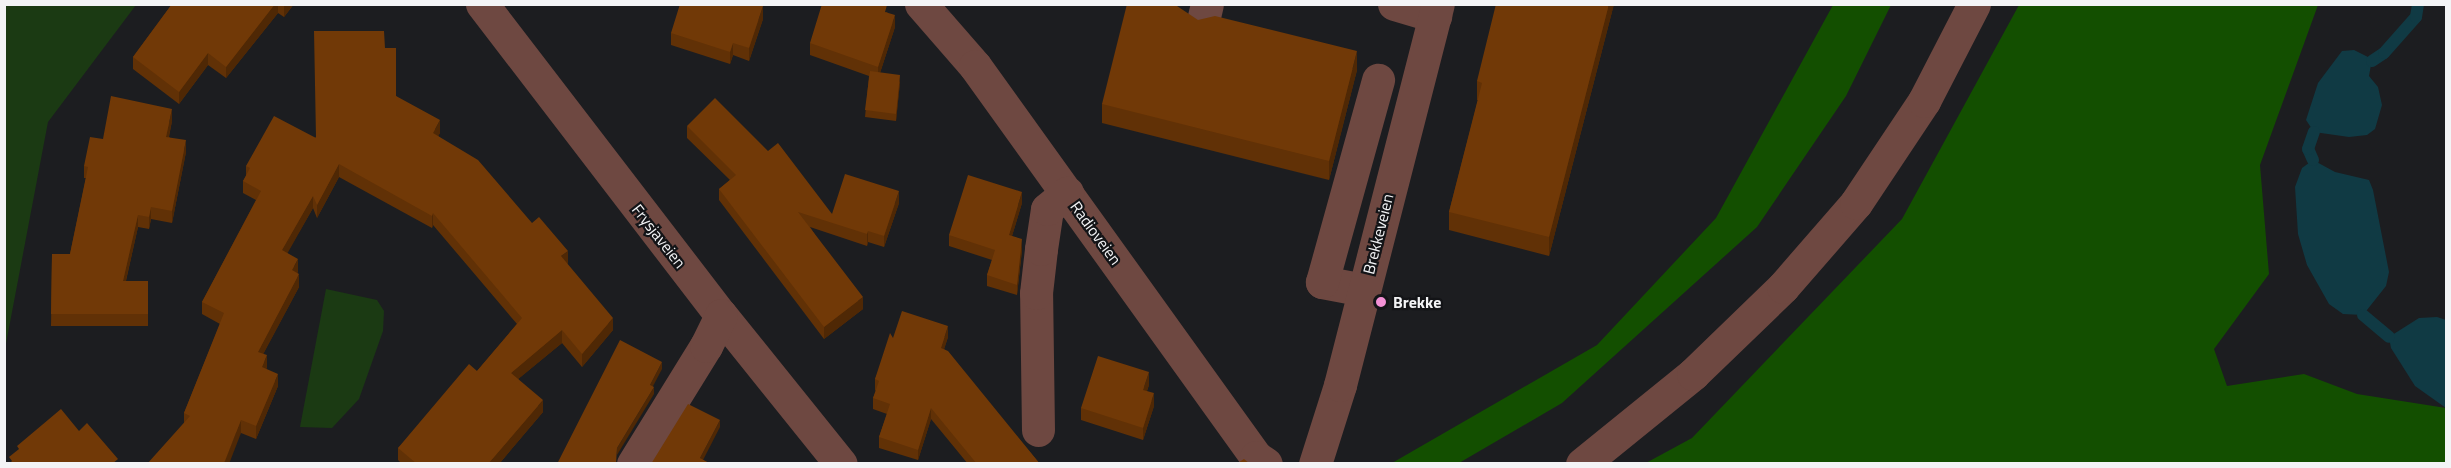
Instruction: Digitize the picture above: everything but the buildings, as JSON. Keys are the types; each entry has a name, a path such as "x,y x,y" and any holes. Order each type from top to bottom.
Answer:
{"street":[{"name":"Frysjaveien","path":"482,4 721,315 841,464"},
{"path":"1394,4 1437,10"},
{"path":"1582,464 1693,374 1783,287 1841,220 1923,101 1974,4"},
{"name":"Radioveien","path":"924,7 975,66 1256,457 1266,464"},
{"name":"Brekkeveien","path":"1315,464 1364,290 1437,10"},
{"path":"1364,290 1322,282 1378,80"},
{"path":"1038,430 1036,314 1041,249 1047,209 1067,193"},
{"path":"633,464 721,315"}],"green space":[{"path":"5,4 136,5 48,122 5,349"},
{"path":"1833,5 1891,5 1846,96 1757,227 1562,403 1459,463 1392,463 1597,345 1716,218"},
{"path":"2019,5 2318,5 2260,165 2269,274 2214,349 2227,386 2304,374 2357,394 2446,408 2446,463 1644,464 1692,438 1902,219"},
{"path":"326,289 377,300 384,311 383,331 359,399 332,428 300,427"}],"water":[{"path":"2354,50 2372,59 2369,76 2378,87 2382,105 2375,129 2367,135 2349,137 2314,132 2306,120 2318,83 2342,51"},
{"path":"2313,160 2335,172 2369,180 2373,190 2389,272 2386,286 2363,315 2343,314 2329,304 2307,265 2298,234 2295,187 2302,168"},
{"path":"2437,317 2446,320 2446,408 2415,386 2391,348 2389,337 2419,318"}],"waterway":[{"path":"2372,61 2384,53 2416,17 2418,4"},
{"path":"2313,160 2308,149 2314,132"},
{"path":"2363,315 2389,337"}],"place":[{"name":"Brekke","path":"1381,302"}]}
